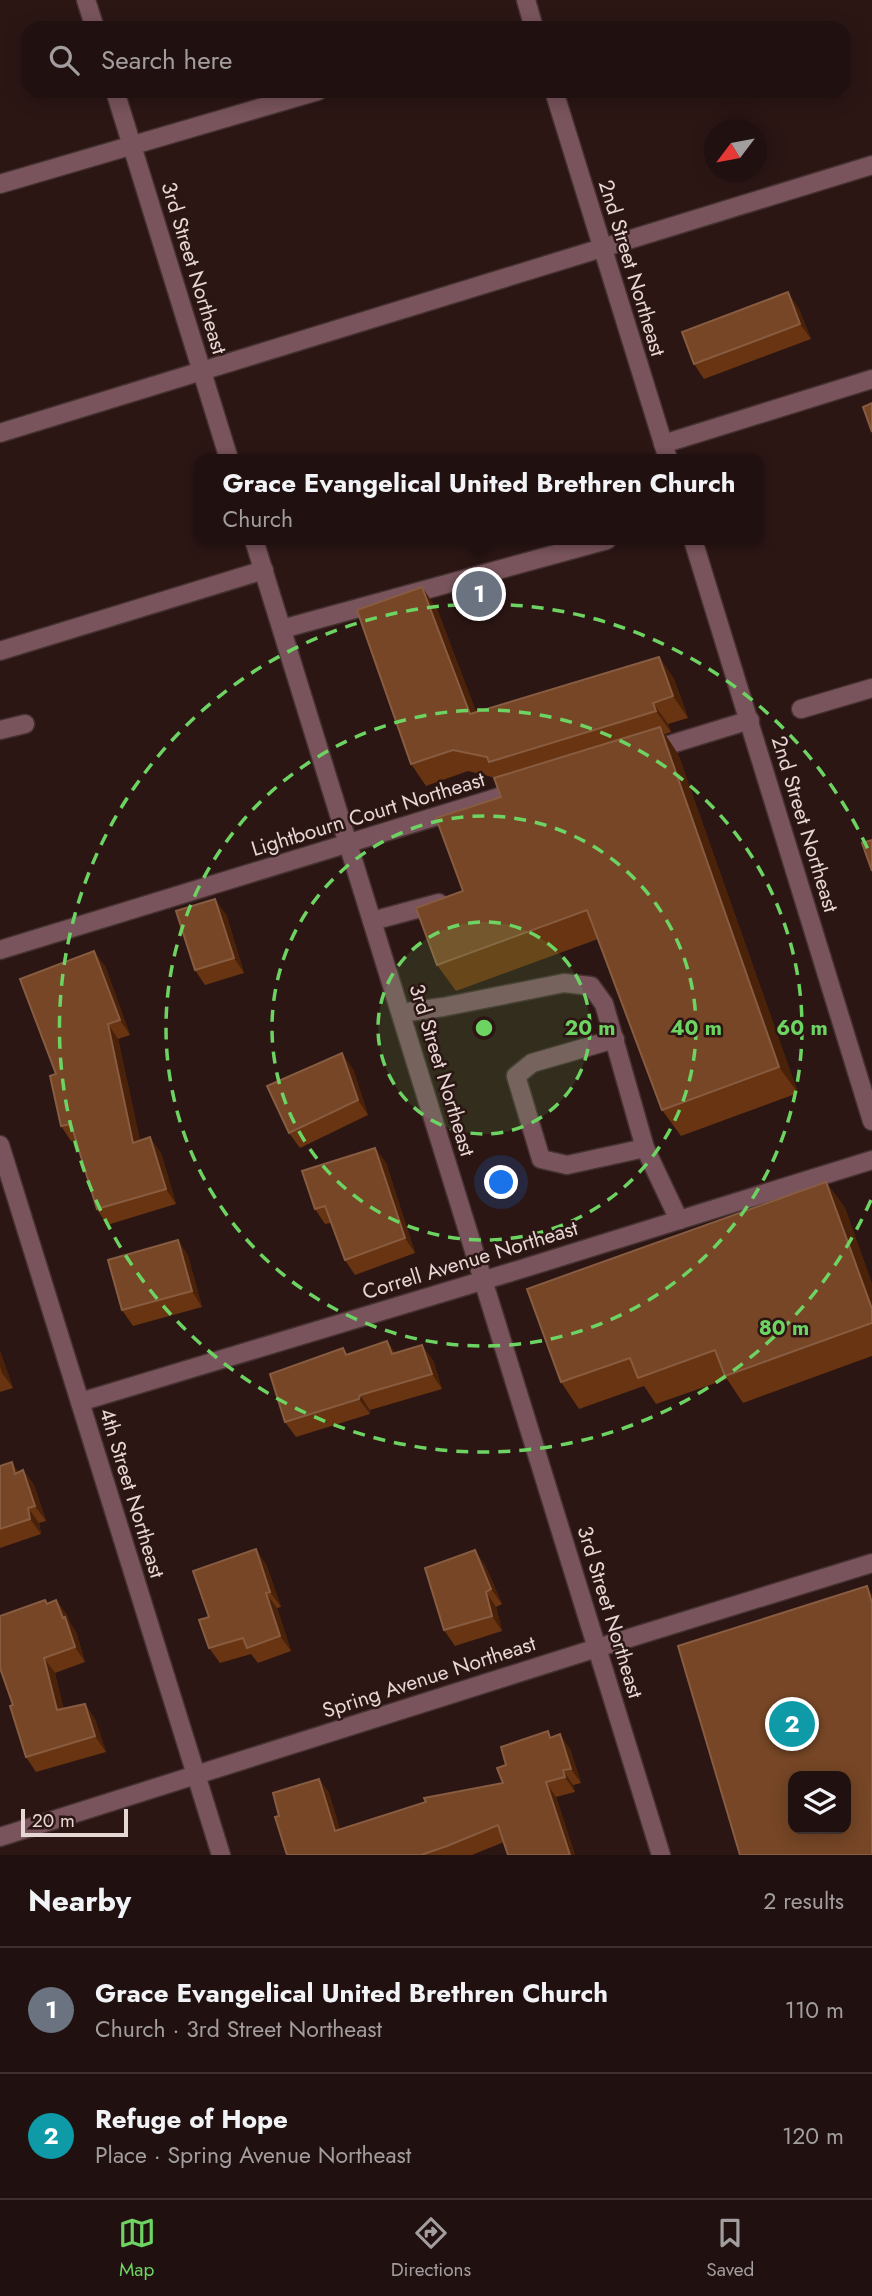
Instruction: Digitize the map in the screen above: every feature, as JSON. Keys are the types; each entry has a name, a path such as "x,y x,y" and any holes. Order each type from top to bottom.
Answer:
{"street":[{"path":"86,0 93,21"},
{"path":"526,0 529,21"},
{"name":"3rd Street Northeast","path":"117,98 227,454"},
{"path":"0,184 294,98"},
{"name":"2nd Street Northeast","path":"556,98 665,452"},
{"path":"0,433 872,165"},
{"path":"665,452 872,379"},
{"name":"3rd Street Northeast","path":"256,545 661,1855"},
{"path":"282,629 589,545"},
{"name":"2nd Street Northeast","path":"695,545 872,1121"},
{"path":"0,651 264,570"},
{"path":"801,709 872,688"},
{"path":"633,756 750,720"},
{"path":"0,730 25,724"},
{"name":"Lightbourn Court Northeast","path":"0,950 543,784"},
{"path":"372,922 445,901"},
{"path":"401,1013 564,983 591,986 604,1004 645,1148 678,1220"},
{"path":"615,1039 532,1063 516,1076 541,1159 567,1165 645,1148"},
{"name":"4th Street Northeast","path":"0,1146 4,1170 80,1402 221,1855"},
{"name":"Correll Avenue Northeast","path":"80,1402 872,1160"},
{"name":"Spring Avenue Northeast","path":"0,1837 872,1563"}],"building":[{"path":"788,292 800,324 694,364 682,332"},
{"path":"872,403 872,432 863,407"},
{"path":"422,587 470,714 659,657 673,696 653,703 656,711 489,762 487,757 453,750 411,764 357,610"},
{"path":"660,727 779,1067 662,1110 587,910 437,965 416,908 463,891 436,818 501,797 494,778"},
{"path":"872,840 872,871 862,843"},
{"path":"215,899 234,958 195,970 176,911"},
{"path":"94,951 120,1020 108,1024 133,1143 150,1137 166,1189 97,1209 71,1124 61,1126 50,1076 56,1074 20,979"},
{"path":"342,1053 358,1100 289,1133 267,1086"},
{"path":"375,1148 405,1238 345,1260 325,1206 315,1209 302,1171"},
{"path":"826,1182 872,1309 872,1323 725,1376 715,1350 638,1378 630,1358 561,1382 527,1289"},
{"path":"178,1240 192,1291 122,1310 108,1260"},
{"path":"387,1341 392,1354 422,1345 432,1374 360,1395 359,1399 285,1422 270,1374 343,1348 346,1355"},
{"path":"12,1462 15,1474 23,1470 35,1506 28,1508 30,1519 0,1529 0,1466"},
{"path":"256,1549 280,1636 247,1648 243,1638 209,1648 199,1620 209,1617 193,1571"},
{"path":"475,1550 491,1589 486,1592 492,1616 444,1630 425,1568"},
{"path":"867,1586 872,1603 872,1855 740,1855 678,1646"},
{"path":"45,1600 47,1604 56,1600 75,1647 44,1658 57,1710 85,1704 95,1736 26,1757 10,1706 13,1705 0,1668 0,1616"},
{"path":"548,1731 550,1738 560,1734 571,1769 563,1770 565,1777 546,1782 570,1855 508,1855 498,1825 421,1855 287,1855 275,1817 279,1816 273,1793 319,1779 335,1831 426,1802 424,1798 503,1783 497,1768 506,1765 501,1747"}],"place":[{"name":"Grace Evangelical United Brethren Church","path":"479,594"},
{"name":"Refuge of Hope","path":"792,1724"}]}
